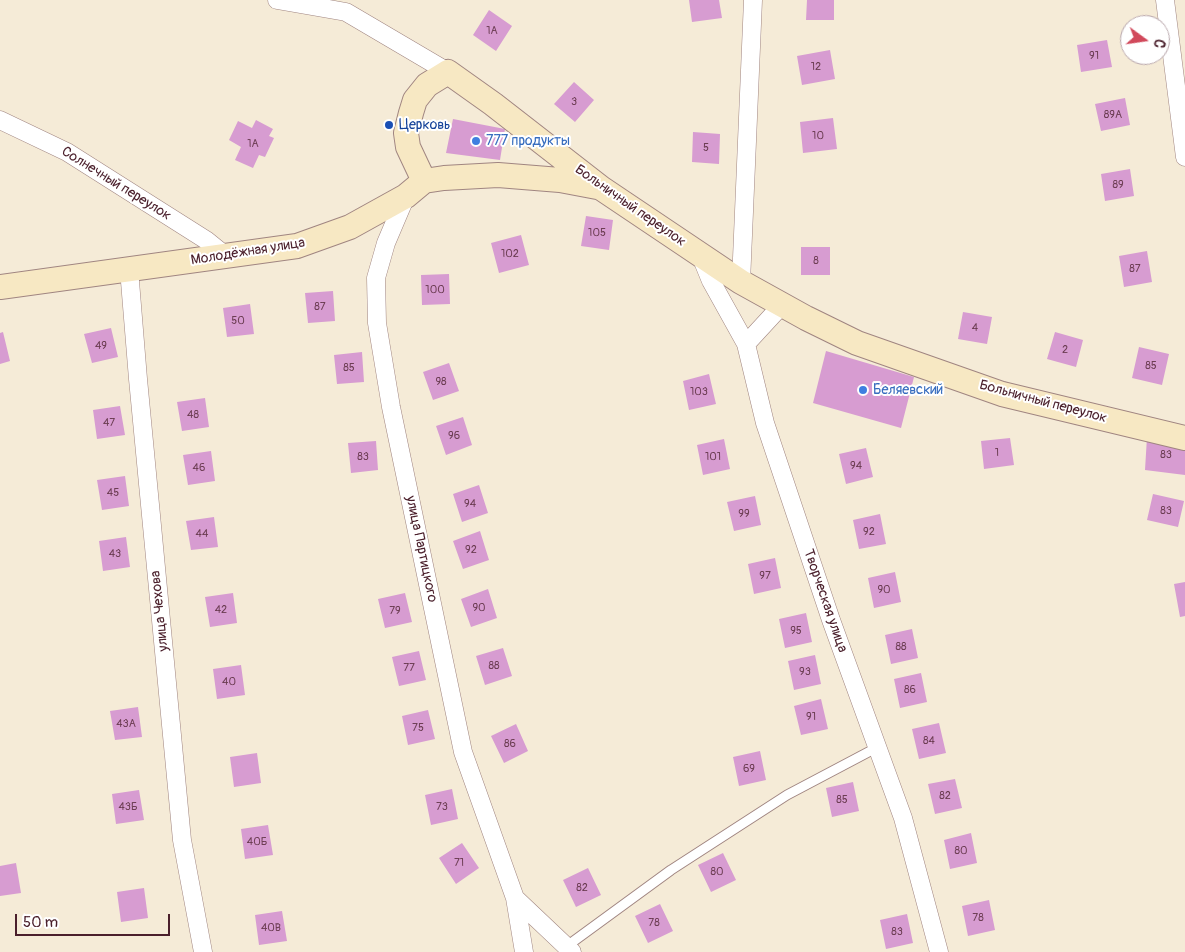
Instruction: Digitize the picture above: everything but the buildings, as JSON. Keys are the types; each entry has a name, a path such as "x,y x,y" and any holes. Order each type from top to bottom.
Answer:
{"street":[{"name":"Больничный переулок","path":"277,0 343,6 448,72 493,104 601,188 741,282 781,306 858,343 1002,394 1185,438"},
{"path":"741,282 753,0"},
{"path":"1165,0 1185,156"},
{"path":"448,72 427,85 415,100 406,133 408,147 424,181 498,175 560,180 601,188"},
{"name":"Солнечный переулок","path":"0,120 75,157 206,240 227,257"},
{"name":"Молодёжная улица","path":"0,287 297,246 350,227 406,196 424,181"},
{"name":"улица Партицкого","path":"406,196 386,244 376,278 377,323 391,407 464,752 515,898 524,952"},
{"name":"Творческая улица","path":"700,254 711,280 746,344 765,423 831,620 903,818 940,952"},
{"name":"улица Чехова","path":"129,269 182,840 203,952"},
{"path":"746,344 781,306"},
{"name":"улица Партицкого","path":"515,898 569,949"}],"lane":[{"path":"569,949 671,870 779,800 876,748"}],"place":[{"name":"Церковь","path":"389,125"},
{"name":"777 продукты","path":"476,141"},
{"name":"Беляевский","path":"863,390"}]}
